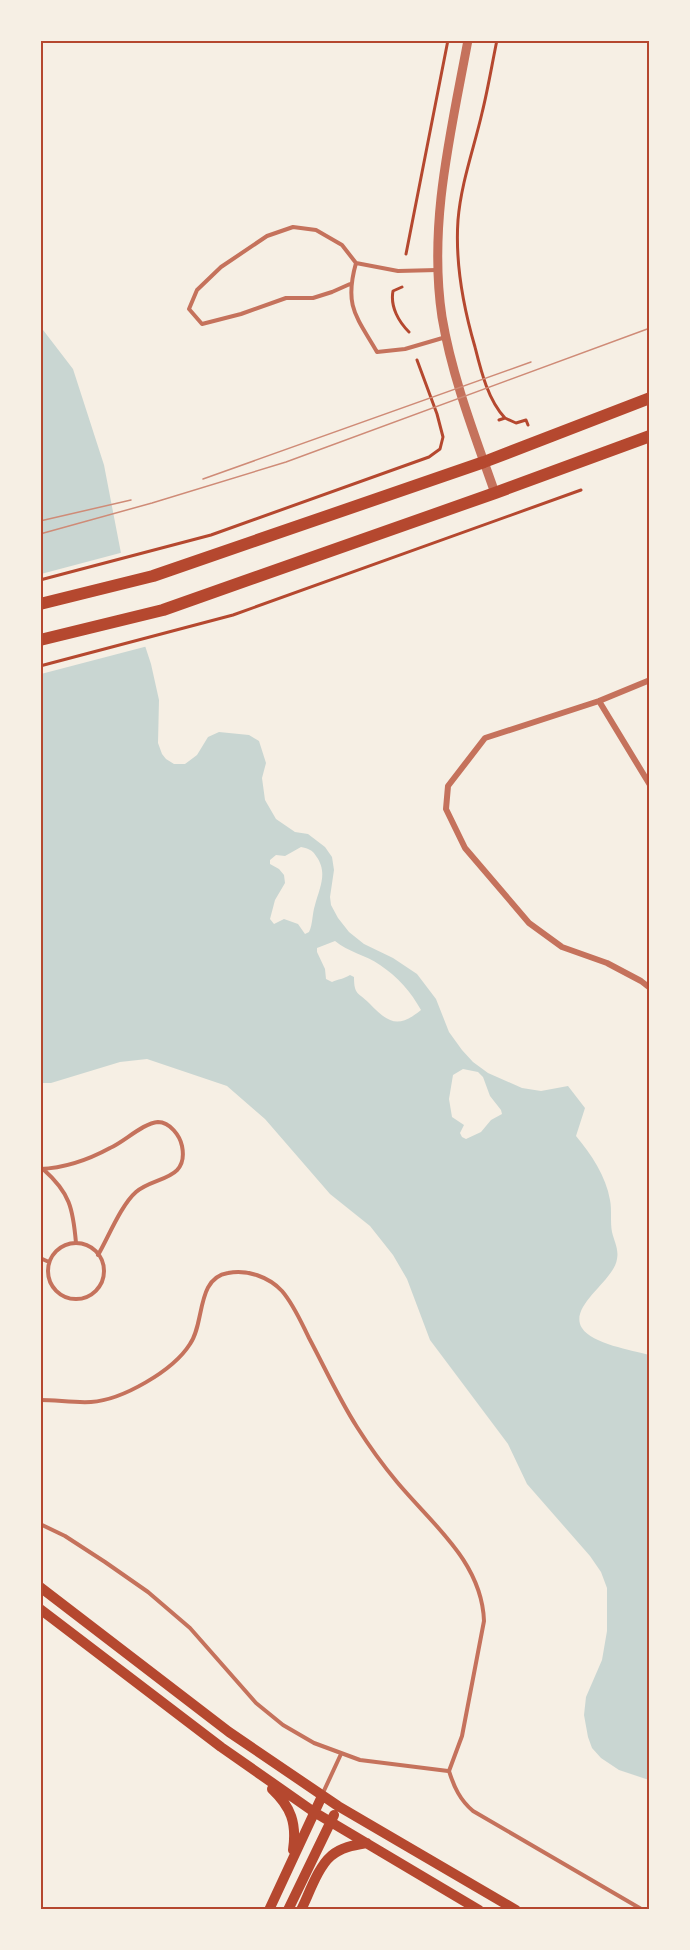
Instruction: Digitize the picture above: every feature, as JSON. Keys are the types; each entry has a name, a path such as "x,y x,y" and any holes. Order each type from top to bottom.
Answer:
{"main road":[{"path":"40,604 153,576 484,462 650,398"},
{"path":"40,640 163,610 650,436"},
{"path":"40,1587 229,1732 322,1796 516,1910"},
{"path":"40,1609 246,1764 315,1812 479,1910"},
{"path":"246,1764 281,1798 290,1811 295,1838 292,1860"},
{"path":"268,1910 322,1796"},
{"path":"288,1910 338,1806"},
{"path":"301,1910 324,1864 332,1855 347,1847 367,1843"}],"street":[{"path":"468,40 440,196 437,233 438,270 442,318 454,370 495,493"},
{"path":"650,680 599,700 485,738 448,786 446,809 465,848 529,923 562,946 607,963 650,988"},
{"path":"599,700 647,776 650,785"}],"lane":[{"path":"350,284 313,298 286,298 241,314 202,324 189,309 197,290 221,267 267,236 293,227 316,230 342,245 356,263 398,271 438,270"},
{"path":"356,263 350,284 352,309 377,352 405,349 447,336"},
{"path":"42,1169 66,1166 87,1159 111,1148 146,1126 159,1122 172,1127 181,1140 183,1152 180,1167 169,1177 151,1183 135,1193 98,1255"},
{"path":"42,1169 57,1182 71,1208 76,1244"},
{"path":"76,1244 85,1245 98,1255 102,1264 101,1283 87,1297 69,1298 60,1294 53,1287 48,1271 49,1262 60,1249 76,1244"},
{"path":"40,1258 49,1262"},
{"path":"40,1400 92,1402 126,1392 158,1375 177,1361 192,1343 210,1282 225,1273 244,1271 261,1277 281,1290 295,1309 335,1388 376,1455 464,1558 480,1590 484,1605 484,1621 462,1736 449,1771 457,1792 473,1811 643,1910"},
{"path":"40,1524 73,1541 148,1592 190,1628 256,1703 283,1725 314,1743 360,1760 449,1771"},
{"path":"322,1796 341,1754"}],"path":[{"path":"406,254 448,40"},
{"path":"497,40 482,113 465,174 458,220 459,272 465,313 479,362 496,408 505,418 516,423 526,420 528,426"},
{"path":"402,287 393,291 391,298 399,322 409,332"},
{"path":"40,580 211,535 429,457 440,449 444,441 417,360"},
{"path":"499,420 505,418"},
{"path":"40,666 233,615 581,490"}],"shaded area":[{"path":"40,326 73,369 104,465 130,600 151,664 159,700 158,743 162,754 174,764 185,764 197,755 208,737 219,732 249,735 259,741 266,763 262,778 265,800 276,819 295,832 308,834 325,847 332,857 334,870 331,905 349,932 364,944 393,958 417,974 436,999 449,1032 473,1062 488,1073 522,1088 541,1091 568,1086 585,1108 576,1136 592,1158 608,1191 611,1228 617,1248 617,1259 608,1276 586,1302 579,1320 587,1334 594,1338 613,1346 649,1355 649,1780 619,1770 601,1758 592,1748 588,1737 584,1715 586,1697 602,1660 607,1631 607,1588 601,1572 590,1556 527,1484 508,1444 430,1340 407,1279 393,1255 370,1226 330,1194 265,1119 227,1086 147,1059 120,1062 51,1083 41,1083","holes":["301,847 315,854 322,868 321,886 310,929 305,934 298,924 284,919 274,924 270,919 275,900 285,883 284,875 270,864 270,860 276,855 285,856","335,941 375,962 398,980 421,1010 406,1020 388,1019 357,993 354,977 350,975 332,982 326,979 325,969 317,948","463,1069 478,1072 483,1077 490,1096 502,1114 491,1120 481,1132 466,1139 460,1133 464,1125 452,1117 449,1099 453,1075"]}],"pier":[{"path":"124,552 133,599 148,646 41,674 41,574"}],"tram line":[{"path":"40,534 286,462 650,328"},
{"path":"203,479 531,362"},
{"path":"40,521 131,500"}]}
